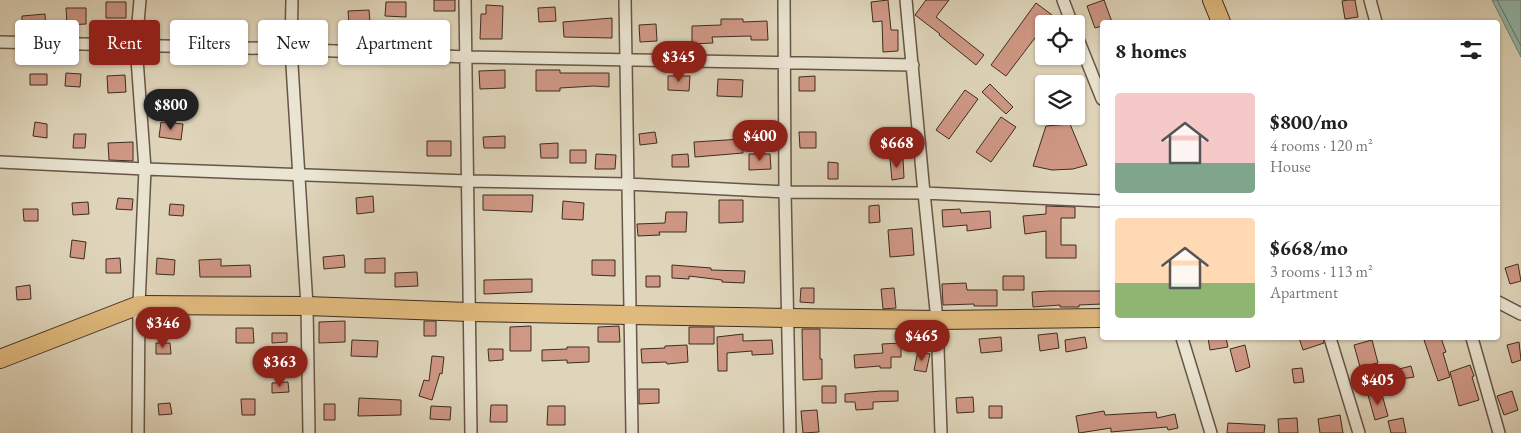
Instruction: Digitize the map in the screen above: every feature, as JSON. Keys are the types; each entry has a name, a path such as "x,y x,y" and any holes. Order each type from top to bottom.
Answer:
{"main road":[{"path":"1212,0 1220,20"},
{"path":"0,359 139,305 307,306 469,312 789,318 938,320 1100,318"}],"street":[{"path":"138,20 140,0"},
{"path":"292,0 292,20"},
{"path":"465,0 471,433"},
{"path":"625,0 632,433"},
{"path":"784,0 785,192 790,433"},
{"path":"906,0 938,320 942,433"},
{"path":"1063,0 1069,15"},
{"path":"1370,0 1375,20"},
{"path":"0,42 89,45"},
{"path":"160,46 258,48"},
{"path":"328,51 466,57 913,65"},
{"path":"1085,56 1100,94"},
{"path":"137,65 145,169 139,305 138,433"},
{"path":"292,65 307,306 309,433"},
{"path":"0,162 468,181 628,184 785,192 924,193 1100,201"},
{"path":"1500,303 1521,314"},
{"path":"1183,340 1210,433"},
{"path":"1331,340 1359,433"},
{"path":"1473,340 1499,433"}],"water":[{"path":"1492,0 1521,0 1521,57"}],"building":[{"path":"434,0 455,0 455,11 434,11"},
{"path":"888,0 891,30 898,30 898,51 883,52 882,21 873,22 871,2"},
{"path":"926,0 949,0 936,17 984,55 976,65 915,15"},
{"path":"1104,0 1111,20 1100,20 1100,27 1095,28 1087,6"},
{"path":"1355,0 1358,17 1345,19 1342,1"},
{"path":"106,2 126,2 126,18 106,18"},
{"path":"386,2 406,2 406,17 385,16"},
{"path":"1036,3 1052,15 1035,15 1035,38 1006,76 991,65"},
{"path":"486,5 503,6 502,39 480,39 481,14 486,14"},
{"path":"555,7 556,21 539,22 538,8"},
{"path":"66,8 86,8 86,24 79,24 79,20 67,20"},
{"path":"369,10 370,20 349,20 348,11"},
{"path":"45,14 45,20 22,20 22,16"},
{"path":"612,18 612,38 564,37 563,22"},
{"path":"721,19 743,19 743,22 767,21 768,40 751,40 751,36 712,37 713,43 692,44 692,26 721,25"},
{"path":"656,24 657,41 640,42 639,25"},
{"path":"505,70 505,88 480,89 479,71"},
{"path":"536,70 560,70 560,73 609,73 609,87 594,86 560,88 560,91 536,91"},
{"path":"66,73 81,74 80,87 65,86"},
{"path":"30,74 47,74 47,85 30,85"},
{"path":"125,75 126,92 108,93 107,76"},
{"path":"668,76 690,76 689,91 668,90"},
{"path":"815,76 815,91 799,91 799,77"},
{"path":"718,79 743,80 742,97 717,96"},
{"path":"990,84 1013,107 1006,114 982,92"},
{"path":"965,90 978,99 949,139 936,130"},
{"path":"1001,117 1016,127 991,162 976,152"},
{"path":"35,122 47,124 47,138 33,136"},
{"path":"161,122 183,124 181,140 159,137"},
{"path":"1070,125 1087,165 1073,169 1052,170 1033,166 1046,126"},
{"path":"897,130 898,146 879,147 878,131"},
{"path":"655,132 657,143 640,145 639,134"},
{"path":"799,132 816,132 816,148 800,148"},
{"path":"74,134 86,134 85,148 73,148"},
{"path":"505,136 505,148 484,148 483,137"},
{"path":"742,139 743,153 695,157 694,142"},
{"path":"427,141 451,141 451,156 427,156"},
{"path":"133,142 133,161 109,160 108,143"},
{"path":"558,143 558,158 541,158 540,144"},
{"path":"570,150 586,150 586,163 570,163"},
{"path":"596,154 616,155 615,169 595,169"},
{"path":"688,154 689,167 672,167 672,155"},
{"path":"749,154 770,154 771,169 749,170"},
{"path":"903,158 904,178 892,180 890,159"},
{"path":"828,162 838,163 838,179 828,179"},
{"path":"483,195 533,195 532,212 483,210"},
{"path":"373,196 374,212 357,214 356,198"},
{"path":"118,198 133,199 132,210 116,209"},
{"path":"719,200 743,200 743,222 719,223"},
{"path":"563,201 584,203 583,220 562,219"},
{"path":"88,202 89,214 73,215 72,203"},
{"path":"170,204 184,205 183,216 169,215"},
{"path":"879,205 880,222 869,223 869,206"},
{"path":"1046,206 1075,207 1075,218 1061,218 1061,245 1076,245 1076,258 1046,258 1046,231 1025,234 1023,216 1046,214"},
{"path":"23,209 38,209 38,221 24,221"},
{"path":"960,209 961,213 990,211 991,228 967,231 967,225 943,227 942,210"},
{"path":"666,212 687,212 686,232 659,232 660,235 638,236 637,224 665,223"},
{"path":"912,228 914,255 890,257 888,230"},
{"path":"72,240 86,242 84,259 70,257"},
{"path":"344,255 345,267 324,269 323,257"},
{"path":"120,258 121,273 106,273 106,259"},
{"path":"157,258 175,260 174,275 156,274"},
{"path":"385,258 385,273 365,273 365,259"},
{"path":"221,259 221,266 250,265 251,277 200,277 199,260"},
{"path":"592,260 615,260 615,276 592,275"},
{"path":"1518,264 1521,281 1510,284 1505,268"},
{"path":"672,265 711,268 711,270 745,271 744,283 722,282 722,280 689,276 689,279 672,278"},
{"path":"417,272 418,286 395,287 395,273"},
{"path":"646,276 660,276 660,287 646,287"},
{"path":"1003,276 1024,276 1024,290 1003,290"},
{"path":"532,279 532,292 484,294 484,280"},
{"path":"966,283 967,290 997,290 997,306 974,306 974,304 943,305 942,284"},
{"path":"30,285 31,299 17,300 16,287"},
{"path":"801,288 814,288 814,303 800,302"},
{"path":"894,288 896,308 883,309 881,289"},
{"path":"1100,291 1100,304 1079,305 1079,307 1060,307 1060,305 1033,307 1032,292"},
{"path":"345,321 345,342 319,343 319,322"},
{"path":"424,321 436,321 436,336 424,336"},
{"path":"531,326 531,351 510,351 510,327"},
{"path":"619,326 620,342 598,342 598,327"},
{"path":"689,327 714,327 714,344 689,344"},
{"path":"236,328 253,328 254,343 236,343"},
{"path":"802,329 820,329 822,379 803,380"},
{"path":"272,333 287,333 287,342 272,343"},
{"path":"1057,333 1059,348 1040,351 1038,335"},
{"path":"743,334 743,341 772,340 773,354 752,355 752,351 727,353 727,371 718,371 717,337"},
{"path":"1001,337 1002,351 981,353 979,339"},
{"path":"1085,337 1087,348 1066,352 1065,340"},
{"path":"352,340 378,341 377,357 351,356"},
{"path":"1208,340 1226,340 1228,347 1210,350"},
{"path":"1300,340 1323,340 1324,343 1303,350"},
{"path":"1372,340 1378,363 1360,367 1354,345"},
{"path":"1424,340 1442,340 1446,352 1443,353 1450,377 1438,381"},
{"path":"1519,342 1521,360 1512,363 1507,345"},
{"path":"156,343 170,343 171,354 156,354"},
{"path":"901,343 901,357 891,357 891,368 880,368 880,366 855,368 854,355 883,353 882,344"},
{"path":"687,345 688,362 667,364 666,362 642,363 641,349"},
{"path":"1245,345 1250,367 1236,372 1230,349"},
{"path":"567,347 589,347 589,362 567,363 567,360 542,361 542,350 567,349"},
{"path":"488,349 503,349 503,360 489,361"},
{"path":"918,351 930,354 926,372 914,370"},
{"path":"432,356 444,357 442,374 440,373 432,400 419,396 424,380 429,381"},
{"path":"1470,365 1479,400 1459,406 1450,372"},
{"path":"1411,366 1414,377 1402,379 1399,369"},
{"path":"1302,368 1304,382 1294,383 1292,369"},
{"path":"288,382 289,392 272,393 272,383"},
{"path":"822,386 836,386 836,403 822,403"},
{"path":"639,389 659,389 659,403 639,404"},
{"path":"898,391 898,401 873,402 873,409 856,410 855,402 845,402 845,394"},
{"path":"1381,391 1388,416 1375,420 1368,395"},
{"path":"1512,391 1518,410 1504,415 1497,396"},
{"path":"973,397 974,412 957,413 956,398"},
{"path":"359,398 401,400 401,415 358,416"},
{"path":"241,399 255,399 255,415 242,415"},
{"path":"170,403 172,414 159,415 158,404"},
{"path":"324,404 335,404 335,420 324,420"},
{"path":"491,405 507,405 507,422 490,422"},
{"path":"431,406 451,407 450,420 430,419"},
{"path":"548,406 565,406 565,425 547,425"},
{"path":"989,406 1002,406 1002,418 989,418"},
{"path":"817,410 819,432 803,433 801,411"},
{"path":"1104,411 1105,415 1156,412 1157,418 1175,414 1178,428 1168,430 1167,427 1111,432 1111,428 1079,433 1076,416"},
{"path":"1340,415 1343,433 1320,433 1318,419"},
{"path":"1297,418 1298,433 1279,433 1278,419"},
{"path":"1403,418 1406,433 1391,433 1388,421"},
{"path":"1228,423 1265,425 1264,433 1227,433"}]}
